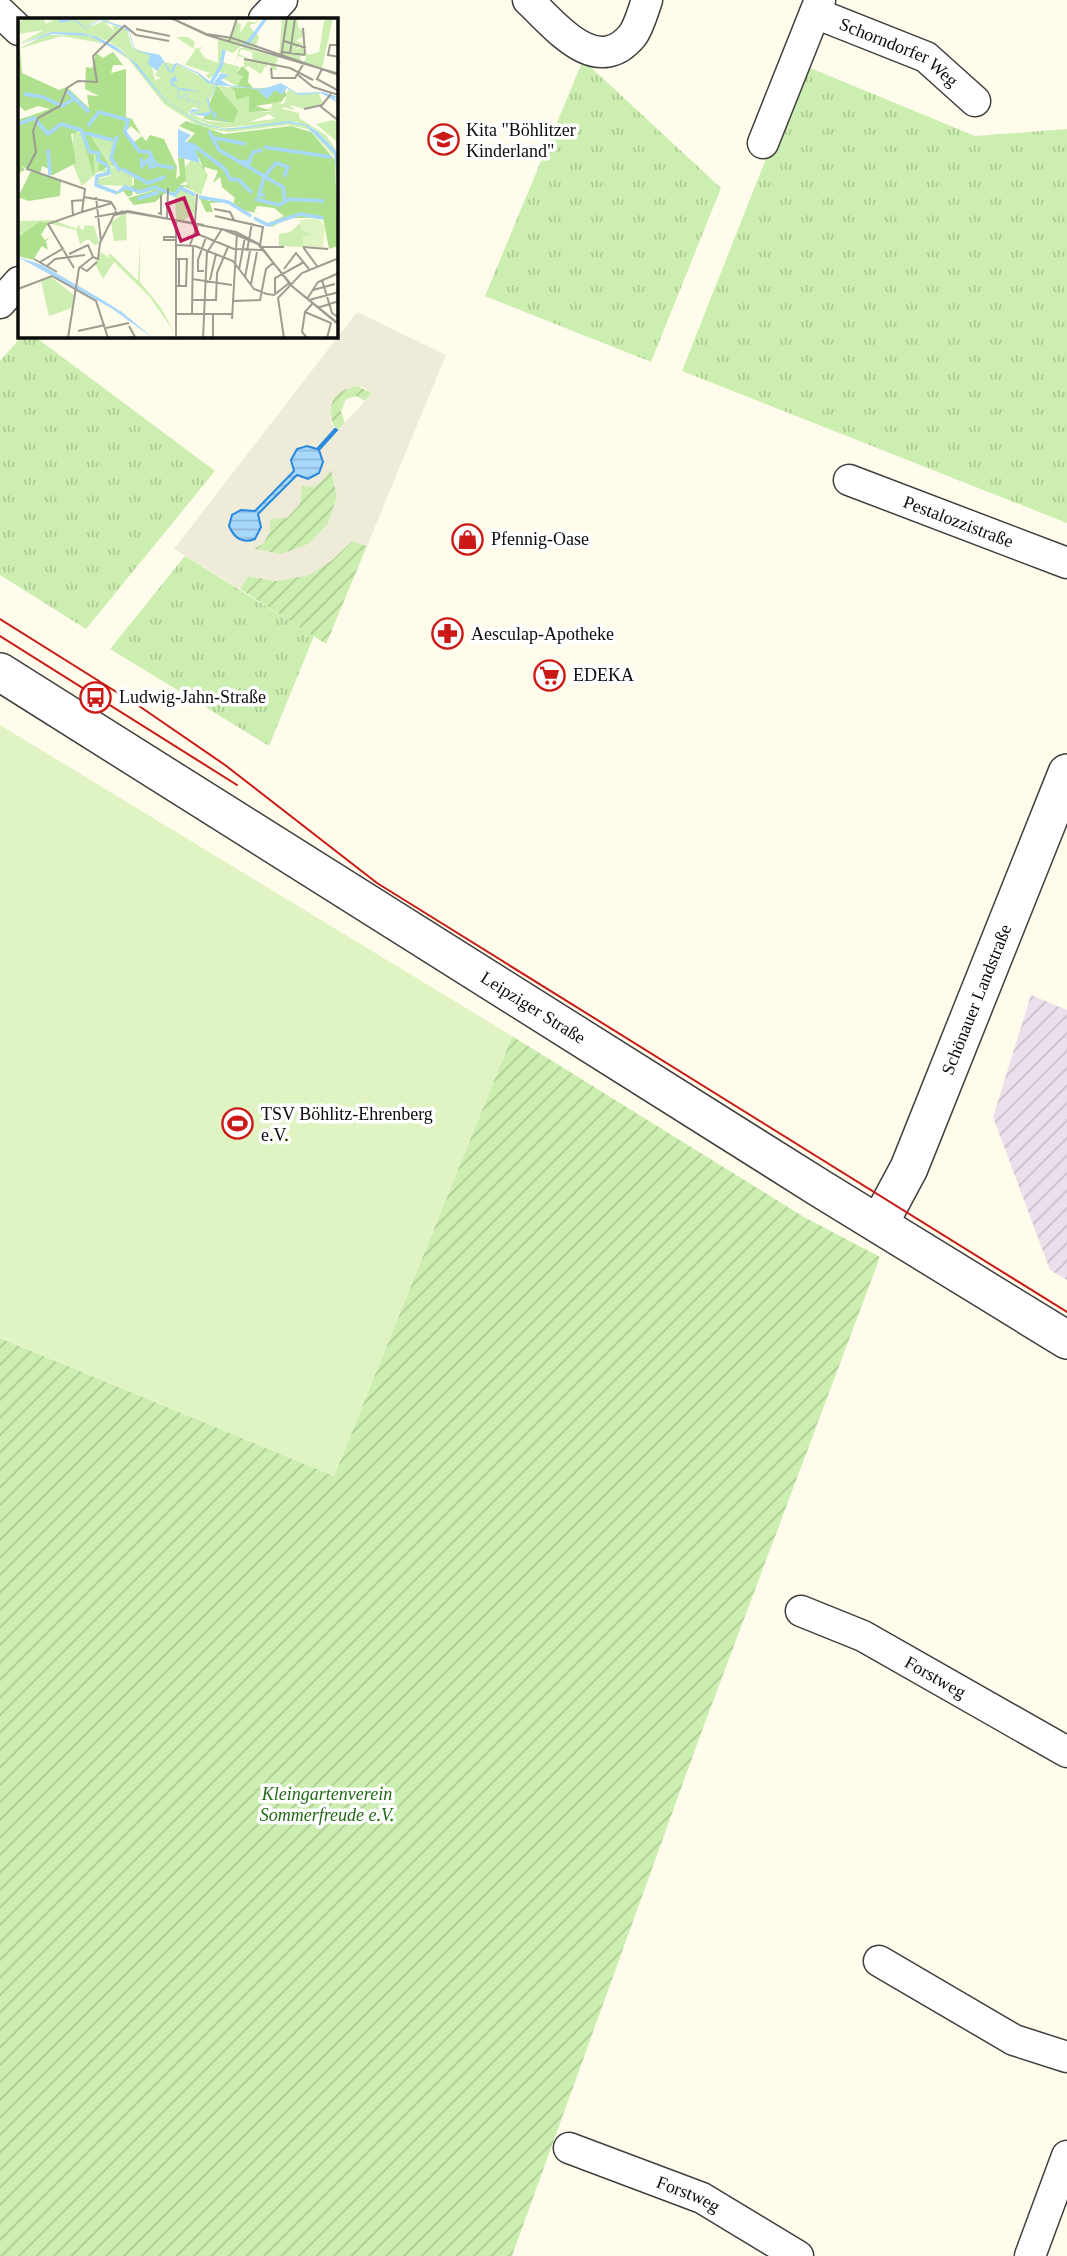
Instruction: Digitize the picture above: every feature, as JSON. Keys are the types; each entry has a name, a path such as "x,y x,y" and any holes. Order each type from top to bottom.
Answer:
{"street":[{"path":"265,18 282,0"},
{"path":"528,0 577,46 597,53 616,49 633,35 647,0"},
{"name":"Schorndorfer Weg","path":"763,143 817,6 926,57 975,101"},
{"path":"0,12 18,29"},
{"path":"0,303 18,283"},
{"name":"Pestalozzistraße","path":"849,480 1067,563"},
{"name":"Leipziger Straße","path":"0,672 117,748 1067,1340"},
{"name":"Schönauer Landstraße","path":"878,1224 909,1168 1067,773"},
{"name":"Forstweg","path":"801,1611 863,1636 1067,1752"},
{"path":"879,1961 1014,2040 1067,2057"},
{"name":"Forstweg","path":"569,2148 702,2199 799,2256"},
{"path":"1030,2256 1067,2156"}],"shaded area":[{"path":"357,312 446,355 367,546 352,541 331,561 310,575 277,581 248,576 240,589 174,549","holes":["357,386 372,394 258,514 261,521 248,509 254,511 294,471 291,465 301,446 317,449 335,429 330,420 331,402 341,391","331,469 337,497 328,524 309,544 282,554 254,549 264,543 270,531 270,519 287,518 300,504 302,486 315,487"]},
{"path":"1031,995 1067,1010 1067,1280 1050,1270 993,1117"}],"green space":[{"path":"583,60 721,188 651,362 485,296"},
{"path":"803,65 975,136 1067,129 1067,523 682,371"},
{"path":"20,338 37,338 215,471 86,629 0,575 0,361"},
{"path":"357,386 372,393 365,401 356,396 346,399 341,411 345,423 337,430 330,415 332,402 342,391"},
{"path":"331,468 337,497 328,524 309,544 282,554 253,549 266,537 270,519 302,486"},
{"path":"352,541 367,546 326,644 240,589 248,576 277,581 331,561"},
{"path":"185,556 314,636 269,746 110,649"},
{"name":"TSV Böhlitz-Ehrenberg e.V.","path":"0,725 512,1036 334,1476 0,1338"},
{"name":"Kleingartenverein Sommerfreude e.V.","path":"512,1036 804,1217 880,1257 700,1736 512,2256 0,2256 0,1338 334,1476"}],"water":[{"path":"335,429 337,430 319,450 323,462 319,473 308,479 297,475 258,514 261,527 255,539 247,541 236,537 229,526 232,515 241,510 255,511 294,471 291,460 297,449 307,446 317,449"}],"tram line":[{"path":"0,619 142,708 225,765 377,883 1067,1312"},
{"path":"0,636 237,785"}],"place":[{"name":"Kita \"Böhlitzer Kinderland\"","path":"443,140"},
{"name":"Pfennig-Oase","path":"468,539"},
{"name":"Aesculap-Apotheke","path":"448,634"},
{"name":"EDEKA","path":"550,675"},
{"name":"Ludwig-Jahn-Straße","path":"96,697"},
{"name":"TSV Böhlitz-Ehrenberg e.V.","path":"238,1124"}]}
